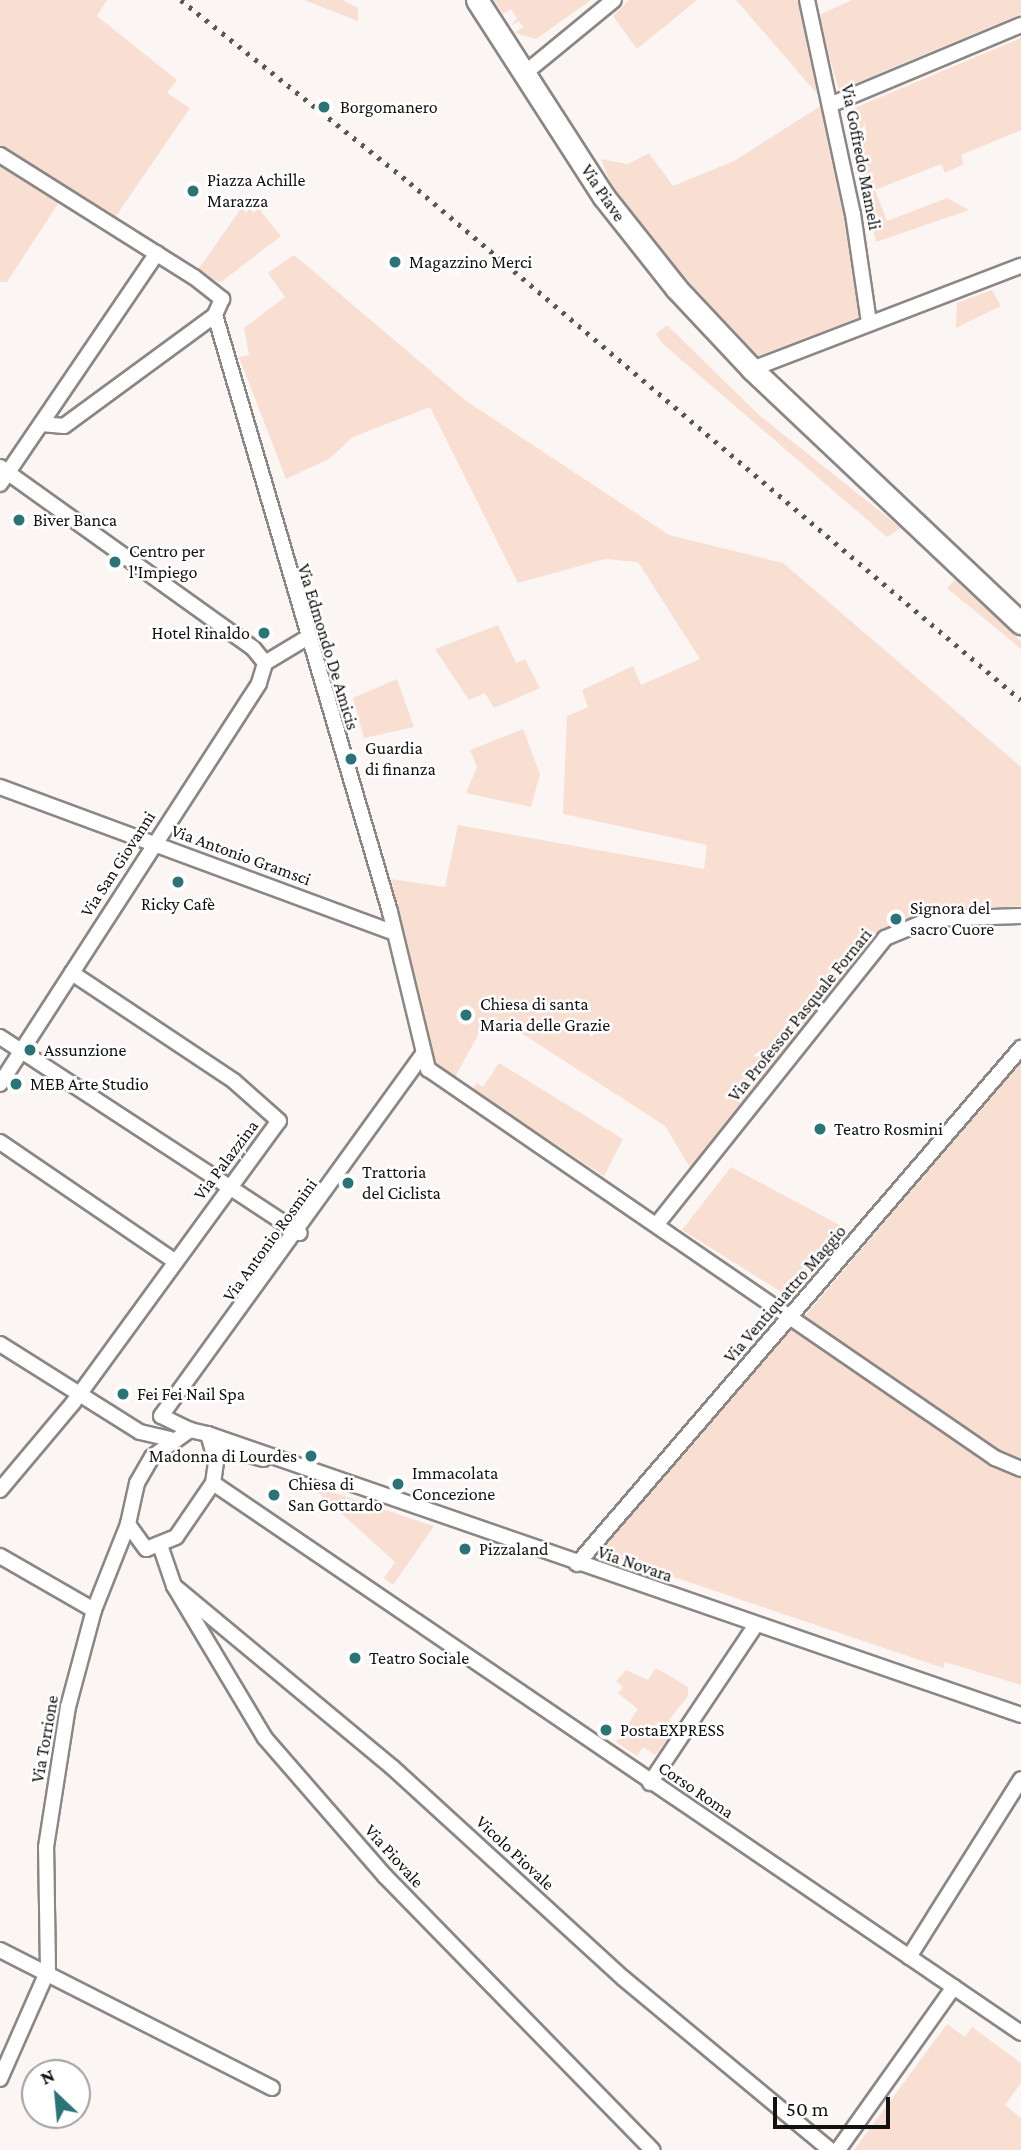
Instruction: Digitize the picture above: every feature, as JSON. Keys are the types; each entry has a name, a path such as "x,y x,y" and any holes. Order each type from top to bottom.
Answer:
{"main road":[{"name":"Via Piave","path":"477,0 631,233 752,369 1021,623"}],"street":[{"path":"525,73 614,0"},
{"name":"Via Goffredo Mameli","path":"807,0 832,104 869,323"},
{"path":"832,104 1021,25"},
{"path":"0,155 157,253 222,299 215,315 64,426 41,424"},
{"path":"157,253 41,424 2,475 253,648 265,663 305,639"},
{"path":"752,369 1021,266"},
{"name":"Via Edmondo De Amicis","path":"215,315 305,639 390,912 390,932 428,1069 657,1224"},
{"name":"Via San Giovanni","path":"0,1084 259,683 265,663"},
{"name":"Via Antonio Gramsci","path":"0,787 390,932"},
{"name":"Via Professor Pasquale Fornari","path":"657,1224 885,938 931,919 1021,916"},
{"name":"Via Palazzina","path":"0,1490 78,1397 173,1260 228,1190 279,1117 72,973"},
{"path":"0,1037 228,1190 299,1233"},
{"name":"Via Ventiquattro Maggio","path":"577,1564 1021,1048"},
{"name":"Via Antonio Rosmini","path":"190,1430 161,1416 299,1233 423,1054"},
{"path":"0,1142 173,1260"},
{"path":"657,1224 995,1458 1021,1469"},
{"path":"0,1344 78,1397 140,1432 170,1440 190,1430"},
{"name":"Via Novara","path":"190,1430 238,1442 292,1466 1021,1715"},
{"path":"208,1434 216,1462"},
{"name":"Via Torrione","path":"0,2079 48,1970 46,1847 68,1706 93,1610 128,1524 137,1483 170,1440"},
{"path":"128,1524 146,1549 161,1548 213,1483 216,1462 223,1448 292,1466"},
{"name":"Corso Roma","path":"213,1483 1021,2033"},
{"name":"Via Piovale","path":"161,1548 174,1586 265,1738 385,1876 652,2150"},
{"path":"0,1556 93,1610"},
{"name":"Vicolo Piovale","path":"174,1586 393,1767 623,1978 830,2150"},
{"path":"650,1783 755,1626"},
{"path":"909,1956 1021,1779"},
{"path":"0,1950 48,1970 272,2088"},
{"path":"838,2150 954,1987"}],"shaded area":[{"path":"0,0 107,0 97,16 177,80 167,93 190,108 116,216 0,147"},
{"path":"304,0 342,0 358,8 358,21"},
{"path":"494,0 591,0 536,39 515,33 523,27 519,21 511,26 517,18 511,9 503,14"},
{"path":"629,0 697,0 637,49 613,16"},
{"path":"736,0 801,0 829,105 865,315 758,356 621,209 601,159 628,164 649,153 673,186 734,161 825,103"},
{"path":"852,0 1021,0 1021,14 839,90 817,16"},
{"path":"1021,38 1021,130 961,155 964,164 945,173 941,164 875,190 887,221 947,198 969,210 876,242 847,111"},
{"path":"0,155 65,193 7,282 0,282"},
{"path":"249,197 281,236 221,282 211,279 198,270"},
{"path":"294,255 465,400 669,535 783,563 1021,767 1021,906 966,909 885,938 728,1135 721,1131 691,1169 665,1126 509,1025 483,1026 455,1077 441,1070 433,1060 391,879 445,887 458,825 704,869 707,845 563,814 567,716 588,707 582,690 633,666 641,685 700,659 638,562 605,559 518,583 430,407 353,437 329,459 286,479 239,357 249,355 244,328 285,297 268,273"},
{"path":"992,290 1001,306 956,328 957,303"},
{"path":"667,325 760,416 901,528 887,537 663,344 656,334"},
{"path":"955,580 1021,641 1021,649 947,588"},
{"path":"498,625 516,663 525,659 540,688 494,708 485,693 469,700 435,649"},
{"path":"397,679 414,727 364,738 353,698"},
{"path":"523,729 540,774 531,807 466,793 477,767 470,750"},
{"path":"1021,1062 1021,1685 945,1662 943,1668 591,1549 789,1319 798,1324"},
{"path":"499,1063 623,1139 604,1176 472,1089 477,1083 483,1087"},
{"path":"731,1167 847,1229 795,1294 783,1293 682,1230"},
{"path":"309,1484 434,1526 393,1585 384,1578 395,1562"},
{"path":"656,1668 688,1687 688,1696 669,1720 675,1730 655,1755 643,1747 637,1756 616,1742 638,1709 618,1693 623,1687 616,1681 626,1670 648,1680"},
{"path":"947,2024 965,2037 972,2027 1021,2063 1021,2083 1005,2105 1021,2118 1021,2150 854,2150"}],"railway":[{"path":"181,0 410,183 1021,700"}],"place":[{"name":"Borgomanero","path":"324,107"},
{"name":"Piazza Achille Marazza","path":"193,191"},
{"name":"Magazzino Merci","path":"395,262"},
{"name":"Biver Banca","path":"19,520"},
{"name":"Centro per l'Impiego","path":"115,562"},
{"name":"Hotel Rinaldo","path":"264,633"},
{"name":"Guardia di finanza","path":"351,759"},
{"name":"Ricky Cafè","path":"178,882"},
{"name":"Signora del sacro Cuore","path":"896,919"},
{"name":"Chiesa di santa Maria delle Grazie","path":"466,1015"},
{"name":"Assunzione","path":"30,1050"},
{"name":"MEB Arte Studio","path":"16,1084"},
{"name":"Teatro Rosmini","path":"820,1129"},
{"name":"Trattoria del Ciclista","path":"348,1183"},
{"name":"Fei Fei Nail Spa","path":"123,1394"},
{"name":"Madonna di Lourdes","path":"311,1456"},
{"name":"Immacolata Concezione","path":"398,1484"},
{"name":"Chiesa di San Gottardo","path":"274,1495"},
{"name":"Pizzaland","path":"465,1549"},
{"name":"Teatro Sociale","path":"355,1658"},
{"name":"PostaEXPRESS","path":"606,1730"}]}
